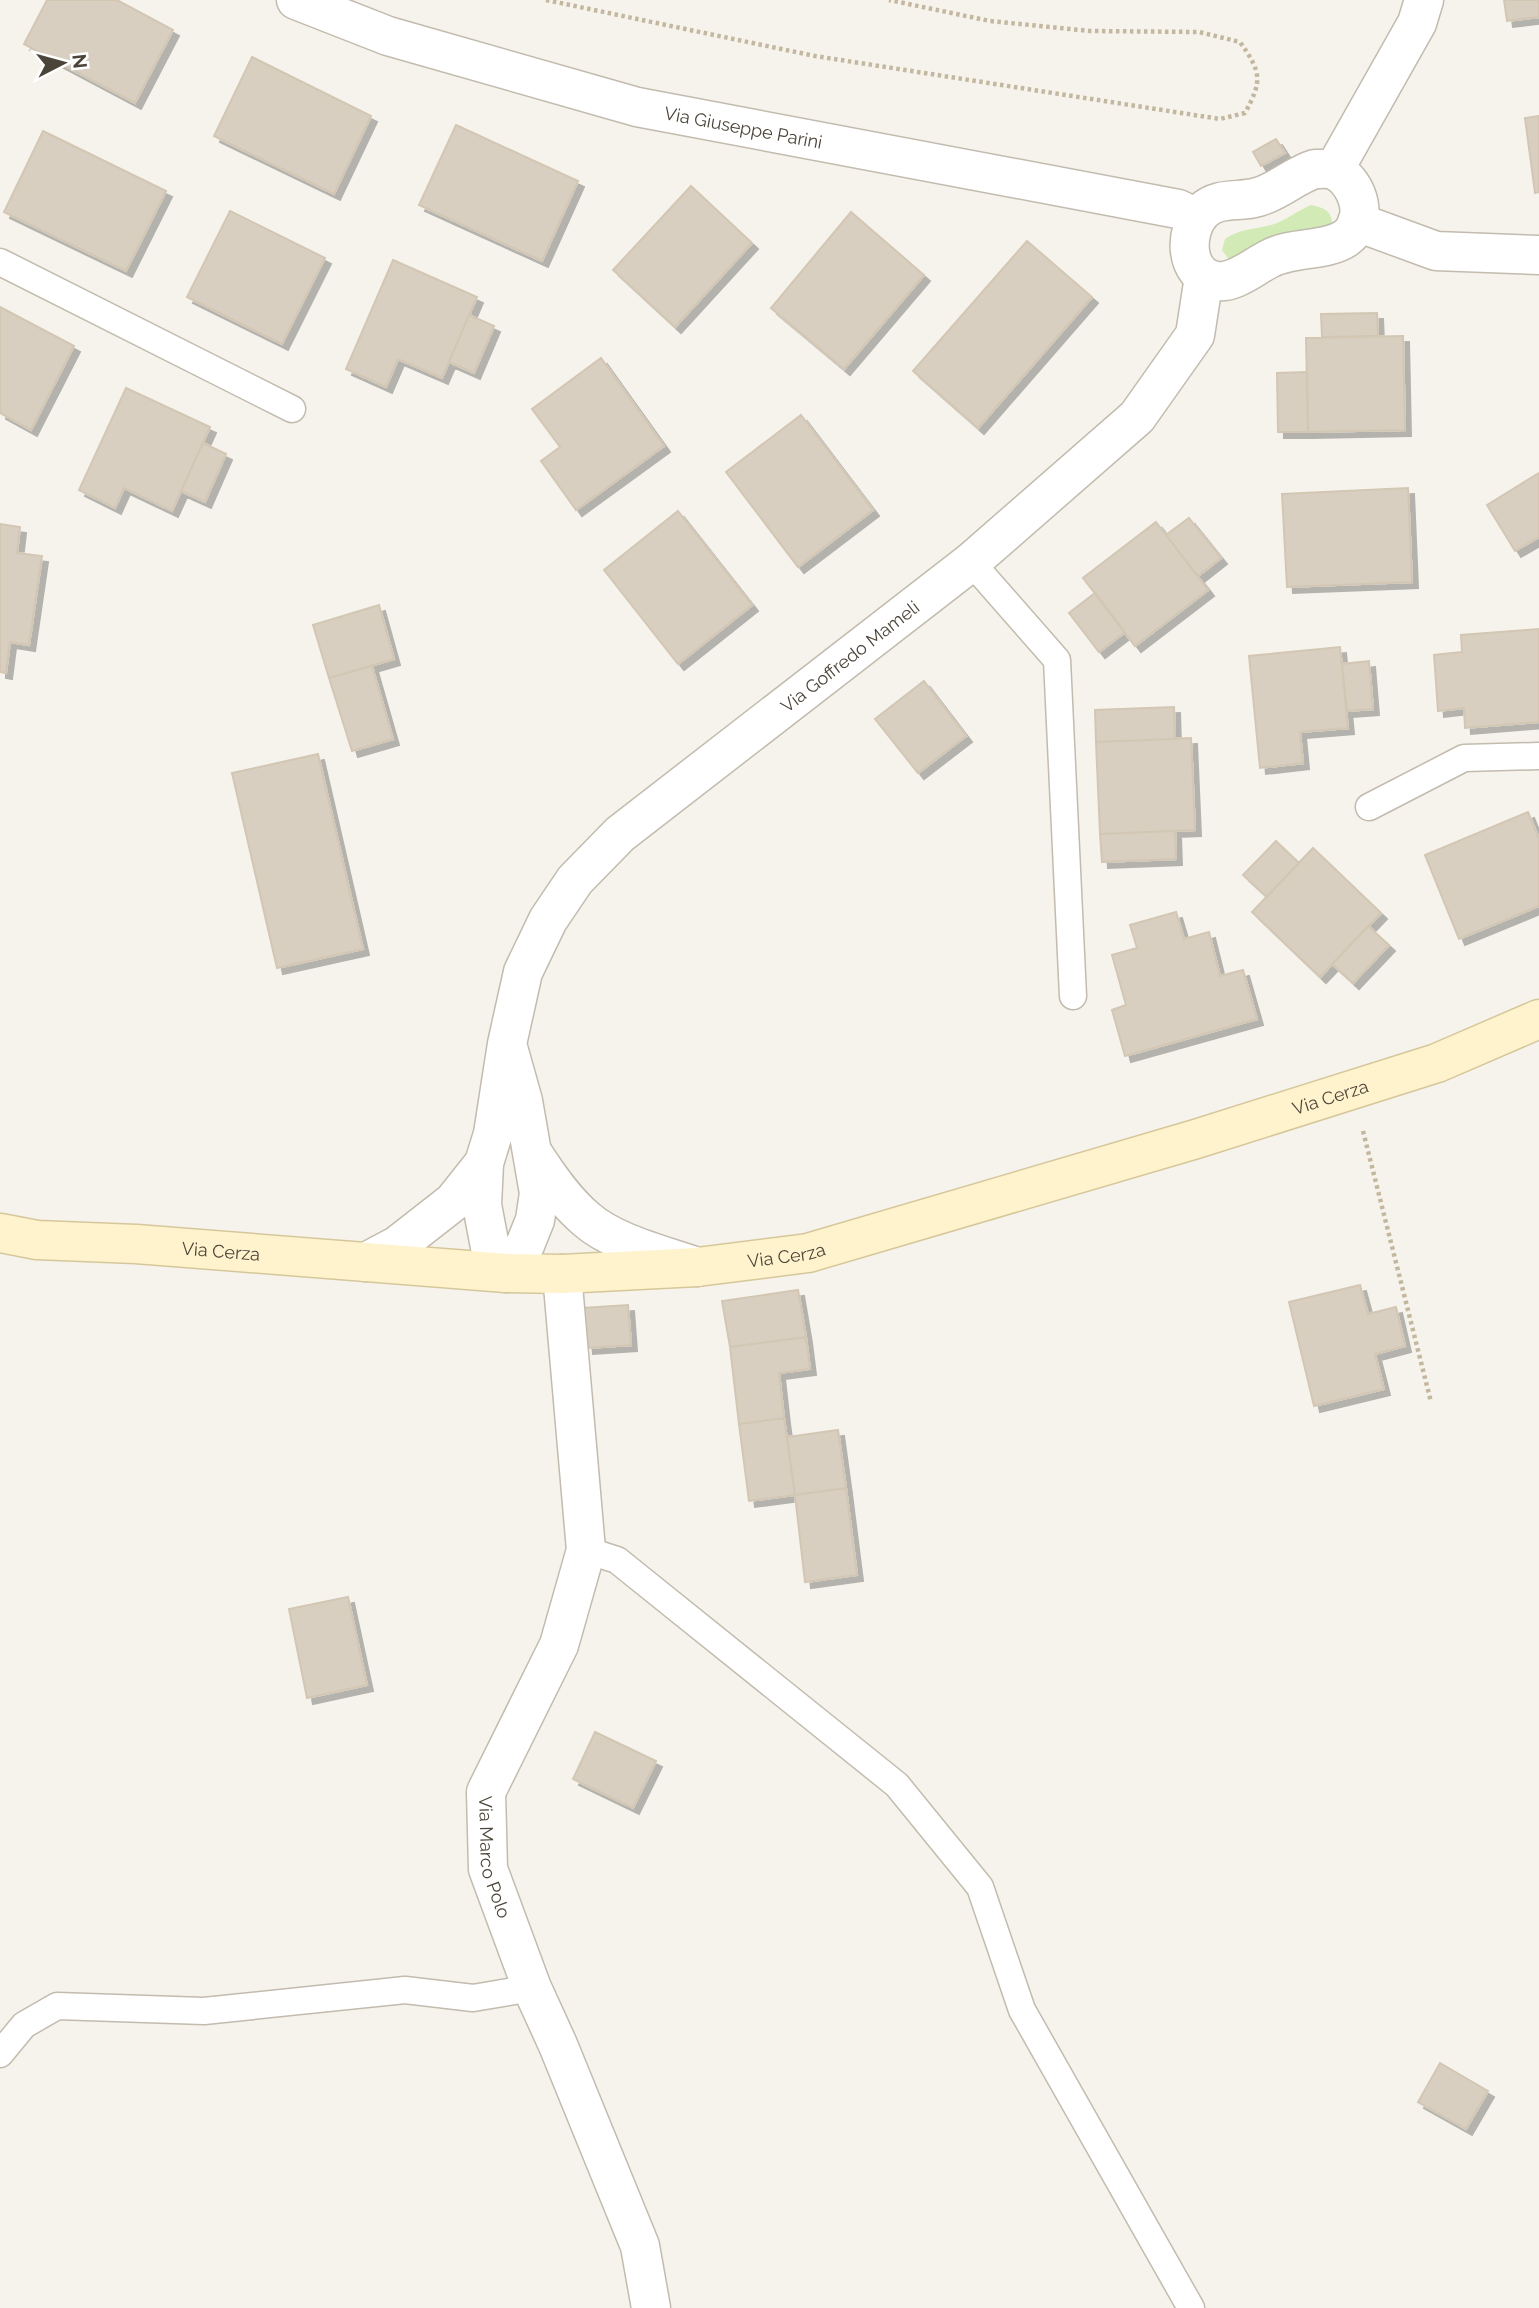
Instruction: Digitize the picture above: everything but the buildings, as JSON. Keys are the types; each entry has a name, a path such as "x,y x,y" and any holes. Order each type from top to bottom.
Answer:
{"main road":[{"name":"Via Cerza","path":"0,1233 37,1240 149,1245 506,1273 562,1274 697,1267 807,1253 1196,1139 1437,1063 1539,1019"}],"street":[{"name":"Via Giuseppe Parini","path":"296,0 388,36 637,107 1178,209 1197,218"},
{"path":"1334,170 1417,23 1423,0"},
{"path":"1315,169 1334,170 1349,181 1360,211 1357,222 1345,239 1333,244 1278,254 1228,280 1216,281 1204,277 1198,271 1190,250 1189,238 1197,218 1214,202 1255,198 1279,188 1304,172 1315,169"},
{"path":"1357,222 1436,251 1539,255"},
{"name":"Via Goffredo Mameli","path":"484,1163 493,1134 507,1044 523,972 548,920 575,880 620,834 971,562 1137,417 1195,335 1204,277"},
{"path":"484,1163 482,1205 490,1247 506,1273 525,1245 535,1220 539,1193 523,1101 507,1044"},
{"path":"532,1151 552,1183 587,1221 622,1240 697,1267"},
{"path":"366,1262 398,1245 453,1202 484,1163"},
{"name":"Via Marco Polo","path":"562,1274 586,1550 559,1645 486,1792 488,1869 532,1988 640,2246 651,2308"}],"lane":[{"path":"0,262 292,408"},
{"path":"971,562 1057,660 1073,996"},
{"path":"1369,807 1464,758 1539,756"},
{"path":"586,1550 617,1560 897,1785 981,1887 1022,2010 1191,2308"},
{"path":"0,2054 24,2025 57,2006 204,2011 405,1990 473,1998 532,1988"}],"path":[{"path":"546,0 815,56 1220,120 1245,113 1257,91 1256,66 1240,42 1199,32 1078,30 990,21 888,0"},
{"path":"1353,1089 1431,1402"}],"green space":[{"path":"1311,205 1327,211 1333,226 1230,261 1222,250 1225,239 1231,235 1277,223"}]}
